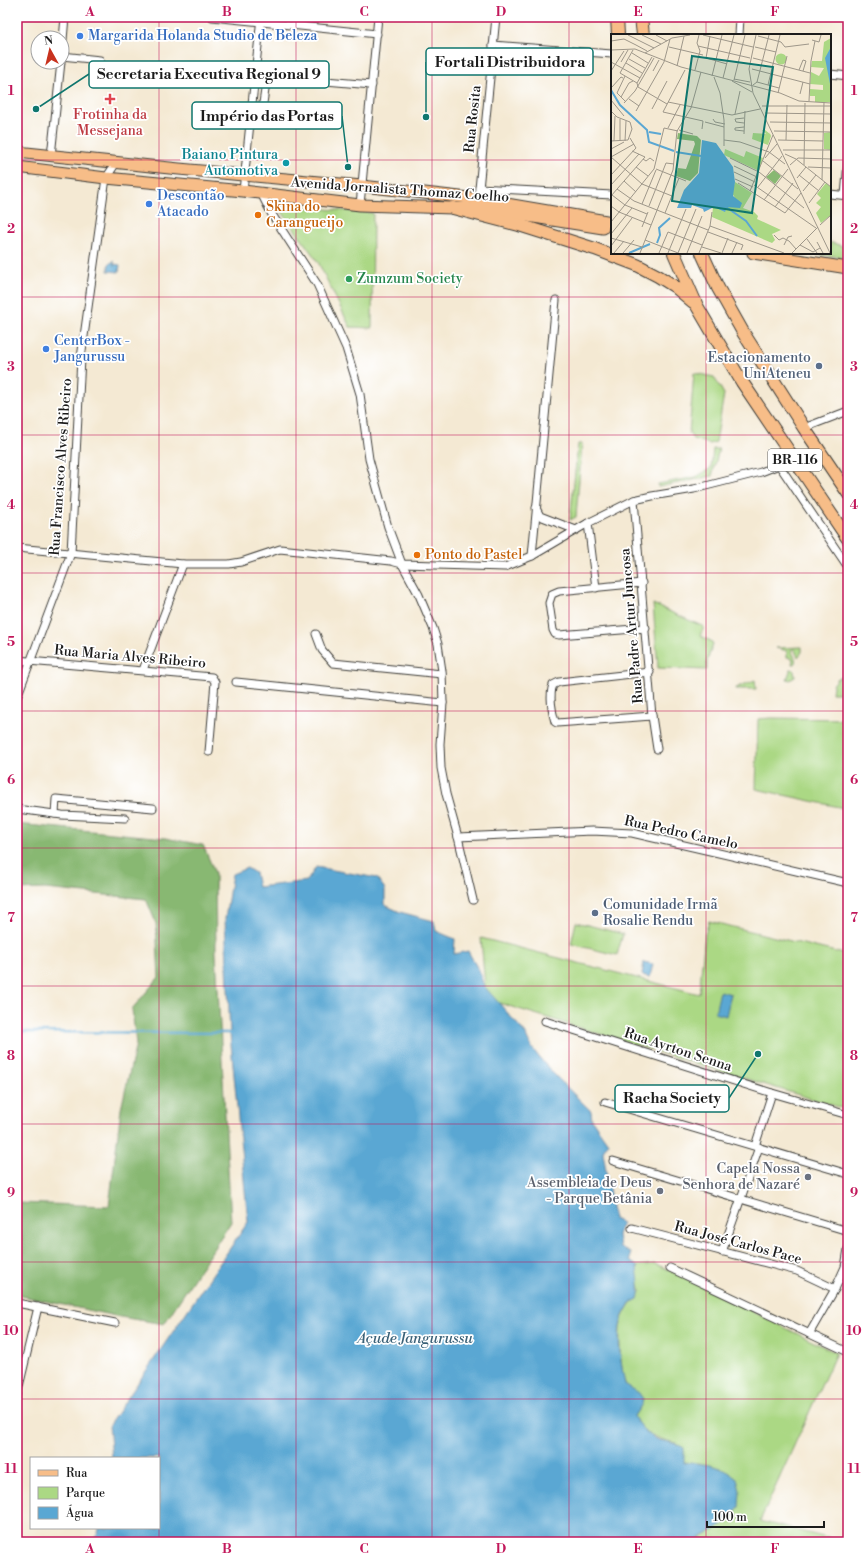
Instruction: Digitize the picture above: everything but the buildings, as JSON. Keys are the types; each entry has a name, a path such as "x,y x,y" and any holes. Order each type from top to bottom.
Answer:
{"highway":[{"path":"617,17 618,34"},
{"path":"641,17 643,34"},
{"path":"453,208 519,225 595,249 637,265 674,286 697,306"},
{"name":"BR-116","path":"674,254 697,306 742,382 848,538"},
{"name":"BR-116","path":"702,254 718,288 744,334 804,428 848,493"}],"main road":[{"name":"Avenida Jornalista Thomaz Coelho","path":"17,152 116,163 362,186 479,194 611,222"},
{"name":"Avenida Jornalista Thomaz Coelho","path":"17,167 360,205 453,208 512,213 611,230"},
{"path":"759,254 848,268"},
{"path":"795,254 848,262"}],"street":[{"path":"64,30 65,17"},
{"path":"212,17 260,19 377,34"},
{"path":"360,205 378,17"},
{"name":"Rua Rosita","path":"479,194 496,17"},
{"path":"739,34 740,17"},
{"path":"243,191 260,19"},
{"path":"494,45 611,54"},
{"path":"70,57 100,60"},
{"path":"50,156 60,70"},
{"path":"831,74 848,76"},
{"path":"261,116 267,76 372,85"},
{"path":"831,194 847,195 848,162"},
{"name":"Rua Francisco Alves Ribeiro","path":"17,697 71,553 81,358 106,178 116,163"},
{"path":"261,193 272,213 307,266 346,348 360,394 369,459 388,527 402,564 419,595 434,628 442,674 443,703 440,744 441,768 446,794 473,900"},
{"path":"479,194 611,195"},
{"path":"532,556 556,300"},
{"path":"804,428 848,411"},
{"path":"17,548 183,564 229,564 241,562 280,549 391,561 402,564 505,567 532,556 588,523 634,500 762,472 779,465 793,456"},
{"path":"779,465 848,567"},
{"name":"Rua Padre Artur Juncosa","path":"634,500 650,672 652,716 657,749"},
{"path":"536,508 540,516 576,530"},
{"path":"588,523 596,588"},
{"path":"143,670 183,564"},
{"path":"642,583 564,591 552,594 548,603 551,625 555,634 565,635 646,628"},
{"path":"316,634 322,650 333,663 442,674"},
{"name":"Rua Maria Alves Ribeiro","path":"17,660 208,675 214,678 215,682 209,752"},
{"path":"650,672 570,679 553,685 552,693 555,722 559,723 652,716"},
{"path":"236,682 443,703"},
{"path":"55,814 56,799 153,808"},
{"path":"17,809 55,814 125,818"},
{"name":"Rua Pedro Camelo","path":"458,837 592,831 632,833 848,884"},
{"name":"Rua Ayrton Senna","path":"546,1021 772,1093 848,1115"},
{"path":"722,1252 757,1146 772,1093"},
{"path":"605,1102 848,1174"},
{"path":"613,1161 848,1231"},
{"name":"Rua José Carlos Pace","path":"632,1228 797,1271 836,1289"},
{"path":"809,1334 836,1289 846,1268 848,1249"},
{"path":"670,1268 848,1352"},
{"path":"17,1303 116,1323"},
{"path":"17,1395 38,1307"}],"green space":[{"name":"Zumzum Society","path":"277,205 373,213 372,328 350,327 318,262"},
{"path":"831,242 848,248 848,258 815,254 831,254"},
{"path":"694,373 714,377 724,394 716,442 710,444 693,439 689,433"},
{"path":"578,444 582,444 576,517 570,520"},
{"path":"713,449 719,449 712,476 658,487 658,484 696,477 711,468"},
{"path":"653,604 704,627 700,636 711,641 713,644 707,661 707,670 658,668"},
{"path":"802,647 802,652 798,657 794,649 791,650 795,659 794,664 792,664 793,659 787,657 787,651 776,648"},
{"path":"791,668 794,671 795,677 790,680 787,679"},
{"path":"848,676 848,693 832,693 833,685 838,678"},
{"path":"755,680 756,689 736,689 736,688"},
{"path":"758,719 848,719 848,809 756,789"},
{"path":"17,824 165,838 203,845 215,873 216,953 231,1222 164,1324 120,1317 17,1295 17,1203 109,1206 121,1109 136,1044 132,1009 159,977 156,923 146,899 45,889 17,890"},
{"path":"709,921 848,955 848,1110 486,999 481,938 699,994 705,934"},
{"path":"576,922 623,934 617,955 571,944"},
{"path":"655,1264 836,1353 760,1521 843,1542 693,1542 723,1525 700,1463 684,1463 676,1443 651,1435 637,1422 634,1416 642,1404 626,1385 621,1364 621,1322 629,1305 641,1291 638,1282 637,1266"}],"water":[{"path":"114,261 114,264 120,265 119,272 108,271 109,264"},
{"name":"Açude Jangurussu","path":"316,867 377,878 385,889 385,905 400,912 434,921 436,931 455,939 454,954 468,951 479,971 484,986 526,1034 529,1042 543,1062 591,1111 592,1120 608,1143 603,1152 614,1219 622,1223 618,1235 620,1247 630,1252 630,1261 637,1266 639,1287 638,1299 630,1303 623,1315 619,1336 622,1370 625,1384 639,1393 643,1399 642,1404 634,1416 641,1427 651,1436 684,1448 684,1463 712,1466 725,1470 737,1478 740,1491 739,1507 723,1525 693,1542 90,1542 98,1534 99,1529 160,1529 160,1457 112,1457 109,1425 248,1222 230,1034 225,919 232,874 247,868 255,873 258,887 307,881"},
{"path":"644,962 653,964 650,977 642,975"},
{"path":"720,991 731,994 726,1016 715,1013"}],"waterway":[{"path":"17,1032 230,1033 232,1036"}],"place":[{"name":"Margarida Holanda Studio de Beleza","path":"80,36"},
{"name":"Frotinha da Messejana","path":"110,99"},
{"name":"Secretaria Executiva Regional 9","path":"36,109"},
{"name":"Fortali Distribuidora","path":"426,117"},
{"name":"Baiano Pintura Automotiva","path":"286,163"},
{"name":"Império das Portas","path":"348,167"},
{"name":"Descontão Atacado","path":"149,204"},
{"name":"Skina do Carangueijo","path":"258,215"},
{"name":"Zumzum Society","path":"349,279"},
{"name":"CenterBox - Jangurussu","path":"46,349"},
{"name":"Estacionamento UniAteneu","path":"819,366"},
{"name":"Ponto do Pastel","path":"417,555"},
{"name":"Comunidade Irmã Rosalie Rendu","path":"595,913"},
{"name":"Racha Society","path":"758,1054"},
{"name":"Capela Nossa Senhora de Nazaré","path":"808,1177"},
{"name":"Assembleia de Deus - Parque Betânia","path":"660,1191"}]}
